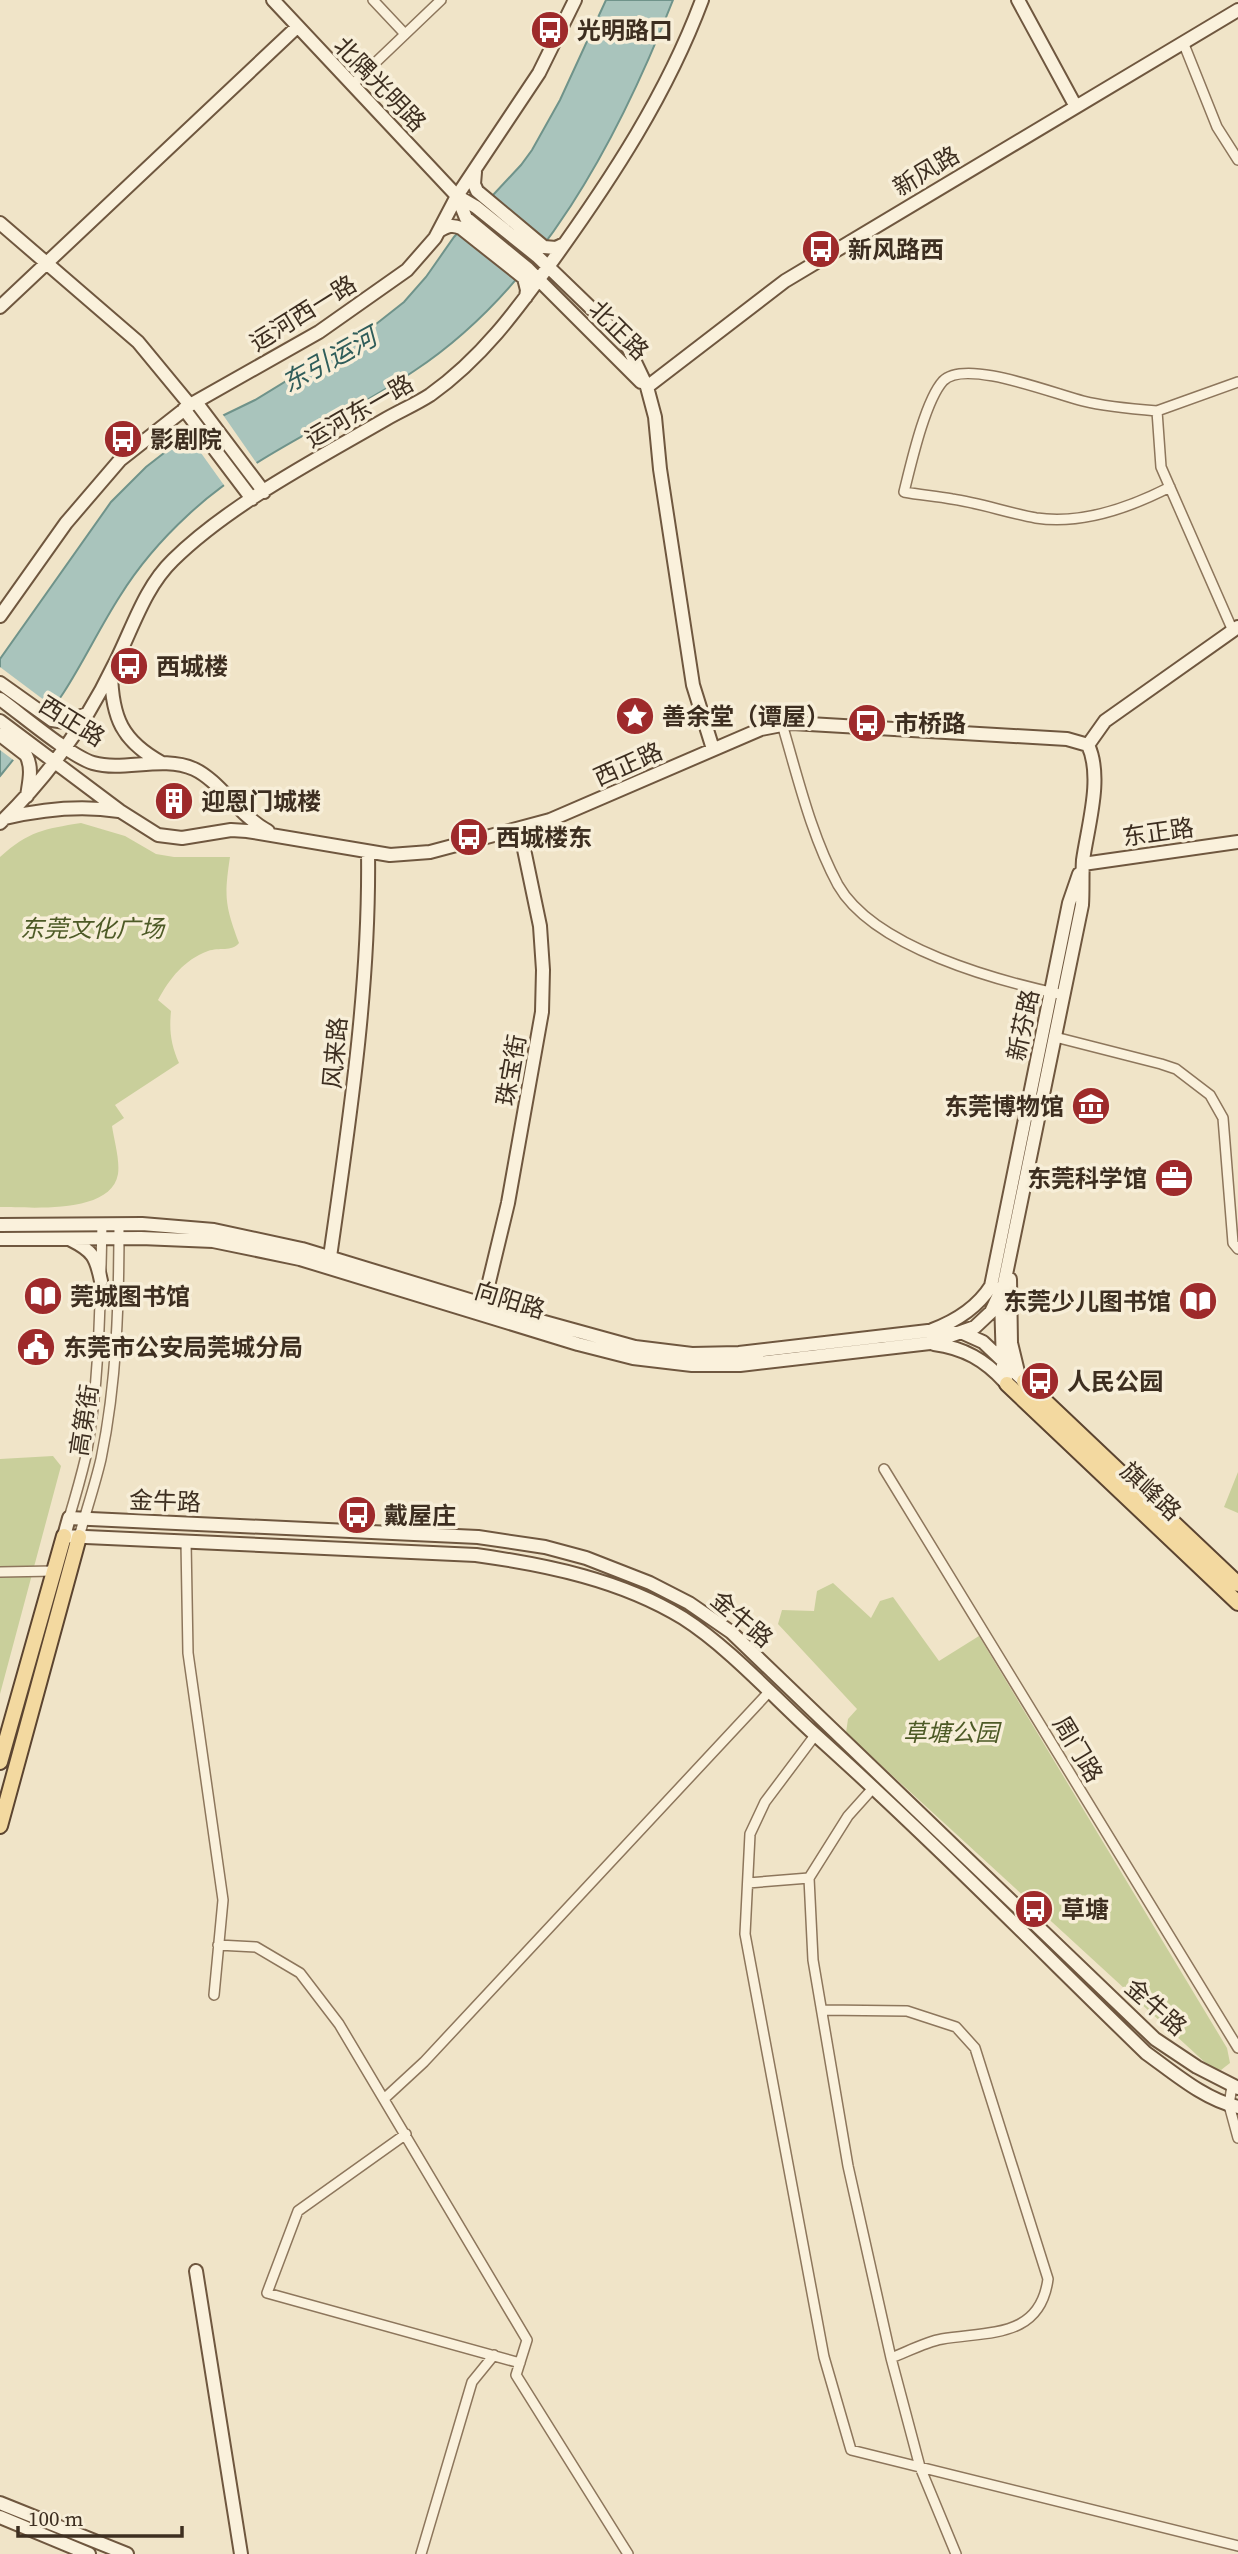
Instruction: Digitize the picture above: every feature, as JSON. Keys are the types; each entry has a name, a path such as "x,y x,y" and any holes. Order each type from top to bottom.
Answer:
{"main road":[{"name":"北隅光明路","path":"273,0 457,196"},
{"name":"运河西一路","path":"0,616 93,489 120,460 192,408 319,332 407,270 439,231 457,196 539,74 575,0"},
{"name":"运河东一路","path":"2,820 56,762 89,713 151,586 170,562 198,537 252,499 428,397 489,345 539,280 646,119 673,71 702,0"},
{"path":"1018,0 1075,105"},
{"name":"新风路","path":"647,387 785,281 1238,9"},
{"path":"0,307 297,27"},
{"path":"475,172 474,184 480,203"},
{"path":"439,231 464,223 457,196"},
{"name":"北正路","path":"457,196 480,203 540,252 548,267 627,345 647,387"},
{"path":"0,223 138,342 264,492"},
{"name":"北正路","path":"464,223 526,274 539,280 647,387"},
{"path":"540,252 564,244"},
{"path":"525,297 526,274"},
{"path":"647,387 655,417 660,469 693,685 713,749"},
{"path":"192,408 252,499"},
{"path":"1088,745 1105,721 1235,629"},
{"path":"111,672 114,708 122,728 137,748 163,763"},
{"path":"0,682 51,720 65,722 89,713"},
{"name":"西正路","path":"0,698 43,731 93,763 163,763 198,770 245,816 271,833"},
{"name":"西正路","path":"0,721 29,750 56,762 120,811 158,835 168,838 231,830 271,833 390,855 412,855 520,830 577,810 761,729 782,724 1067,739 1088,745"},
{"path":"0,735 29,750 27,796"},
{"name":"新芬路","path":"1007,1237 1057,993 1082,905 1083,864 1095,778 1094,758 1088,745"},
{"path":"2,820 32,811 70,808 120,811"},
{"name":"珠宝街","path":"482,1310 508,1203 542,1012 540,926 520,830"},
{"name":"东正路","path":"1083,864 1238,842"},
{"name":"风来路","path":"330,1256 354,1086 367,922 368,852"},
{"name":"新芬路","path":"1007,1237 1055,1037 1057,993"},
{"name":"向阳路","path":"0,1225 119,1224 214,1230 330,1256 482,1310 633,1358 692,1365 740,1365 929,1337"},
{"path":"1007,1237 1010,1258 1012,1357 1038,1406"},
{"path":"1007,1237 1001,1292 1003,1359 1007,1384"},
{"path":"929,1337 965,1314 984,1297 991,1286 1007,1237"},
{"name":"向阳路","path":"0,1239 119,1238 213,1241 300,1259 482,1310"},
{"path":"67,1239 88,1248 97,1262 101,1281"},
{"path":"929,1337 963,1334 975,1328 992,1312 1001,1292 1010,1258"},
{"path":"963,1334 983,1342 1024,1381"},
{"path":"929,1337 973,1355 992,1367 1017,1395 1038,1406"},
{"name":"旗峰路","path":"1038,1406 1238,1584"},
{"name":"旗峰路","path":"1038,1406 1238,1603"},
{"name":"金牛路","path":"69,1518 478,1537 545,1547 586,1558 650,1583 689,1603 731,1632 1155,2039 1197,2067 1235,2087"},
{"name":"高第街","path":"64,1536 69,1518"},
{"path":"0,1762 64,1536 476,1555 542,1564 646,1599 683,1619 720,1647 874,1787 1146,2053 1190,2084 1234,2106"},
{"path":"0,1826 79,1537"},
{"path":"196,2271 241,2554"},
{"path":"0,2503 127,2554"},
{"path":"0,2518 89,2554"}],"street":[{"path":"373,0 405,34"},
{"path":"352,85 441,0"},
{"path":"1183,42 1217,127 1238,160"},
{"path":"1170,487 1136,504 1112,512 1074,518 1039,518 952,499 904,492 933,393 944,379 954,374 993,376 1084,401 1157,411 1238,382"},
{"path":"1157,411 1161,467 1235,629"},
{"path":"782,724 814,833 839,887 858,909 884,930 913,946 1018,985 1057,993"},
{"path":"1055,1037 1161,1063 1176,1069 1210,1095 1223,1118 1233,1243 1238,1249"},
{"name":"高第街","path":"69,1518 85,1457 89,1428 99,1329 102,1224"},
{"name":"高第街","path":"79,1537 101,1458 112,1381 117,1332 119,1224"},
{"name":"周门路","path":"884,1469 1238,2048"},
{"path":"186,1542 188,1653 223,1900 214,1995"},
{"path":"0,1572 54,1571"},
{"path":"385,2098 424,2062 769,1692"},
{"path":"816,1734 765,1802 750,1834 745,1934 824,2357 851,2450 1238,2546"},
{"path":"874,1787 848,1816 809,1878 813,1960 848,2166 891,2358 920,2467 956,2554"},
{"path":"748,1884 809,1878"},
{"path":"218,1945 256,1947 300,1973 339,2024 527,2340 516,2375 628,2554"},
{"path":"822,2010 907,2011 956,2027 975,2048 1048,2279 1046,2294 1040,2307 1030,2319 1017,2327 938,2340 891,2358"},
{"path":"1235,2087 1234,2106 1238,2138"},
{"path":"406,2134 298,2211 267,2293 520,2363"},
{"path":"421,2554 472,2382 494,2356"}],"green space":[{"name":"东莞文化广场","path":"81,823 125,836 156,854 174,857 230,857 227,901 239,943 233,947 208,951 192,959 173,977 158,1000 171,1011 171,1038 179,1063 115,1105 124,1118 112,1126 118,1156 118,1174 112,1187 101,1196 68,1206 0,1207 0,857 38,832"},
{"path":"53,1456 61,1466 0,1694 0,1459"},
{"path":"1238,1472 1238,1513 1224,1507"},
{"name":"草塘公园","path":"833,1583 871,1618 880,1601 893,1597 939,1661 979,1636 1227,2048 1230,2063 1221,2070 1210,2067 846,1733 848,1719 857,1709 778,1624 782,1610 814,1611 817,1591"}],"water":[{"name":"东引运河","path":"606,0 673,0 628,104 601,156 538,253 500,297 459,337 414,371 241,473 178,524 135,574 64,692 0,776 0,659 111,502 146,467 182,439 255,400 366,332 404,302 426,277 454,237 532,150 560,100"}],"pier":[{"path":"221,412 258,465 226,488 186,432"},
{"path":"0,667 56,709 16,762 0,750"}],"place":[{"name":"光明路口","path":"550,30"},
{"name":"新风路西","path":"821,249"},
{"name":"影剧院","path":"123,439"},
{"name":"西城楼","path":"129,666"},
{"name":"善余堂（谭屋）","path":"635,716"},
{"name":"市桥路","path":"867,723"},
{"name":"迎恩门城楼","path":"174,801"},
{"name":"西城楼东","path":"469,837"},
{"name":"东莞博物馆","path":"1091,1106"},
{"name":"东莞科学馆","path":"1174,1178"},
{"name":"莞城图书馆","path":"43,1296"},
{"name":"东莞少儿图书馆","path":"1198,1301"},
{"name":"东莞市公安局莞城分局","path":"36,1347"},
{"name":"人民公园","path":"1040,1381"},
{"name":"戴屋庄","path":"357,1515"},
{"name":"草塘","path":"1034,1909"}]}
